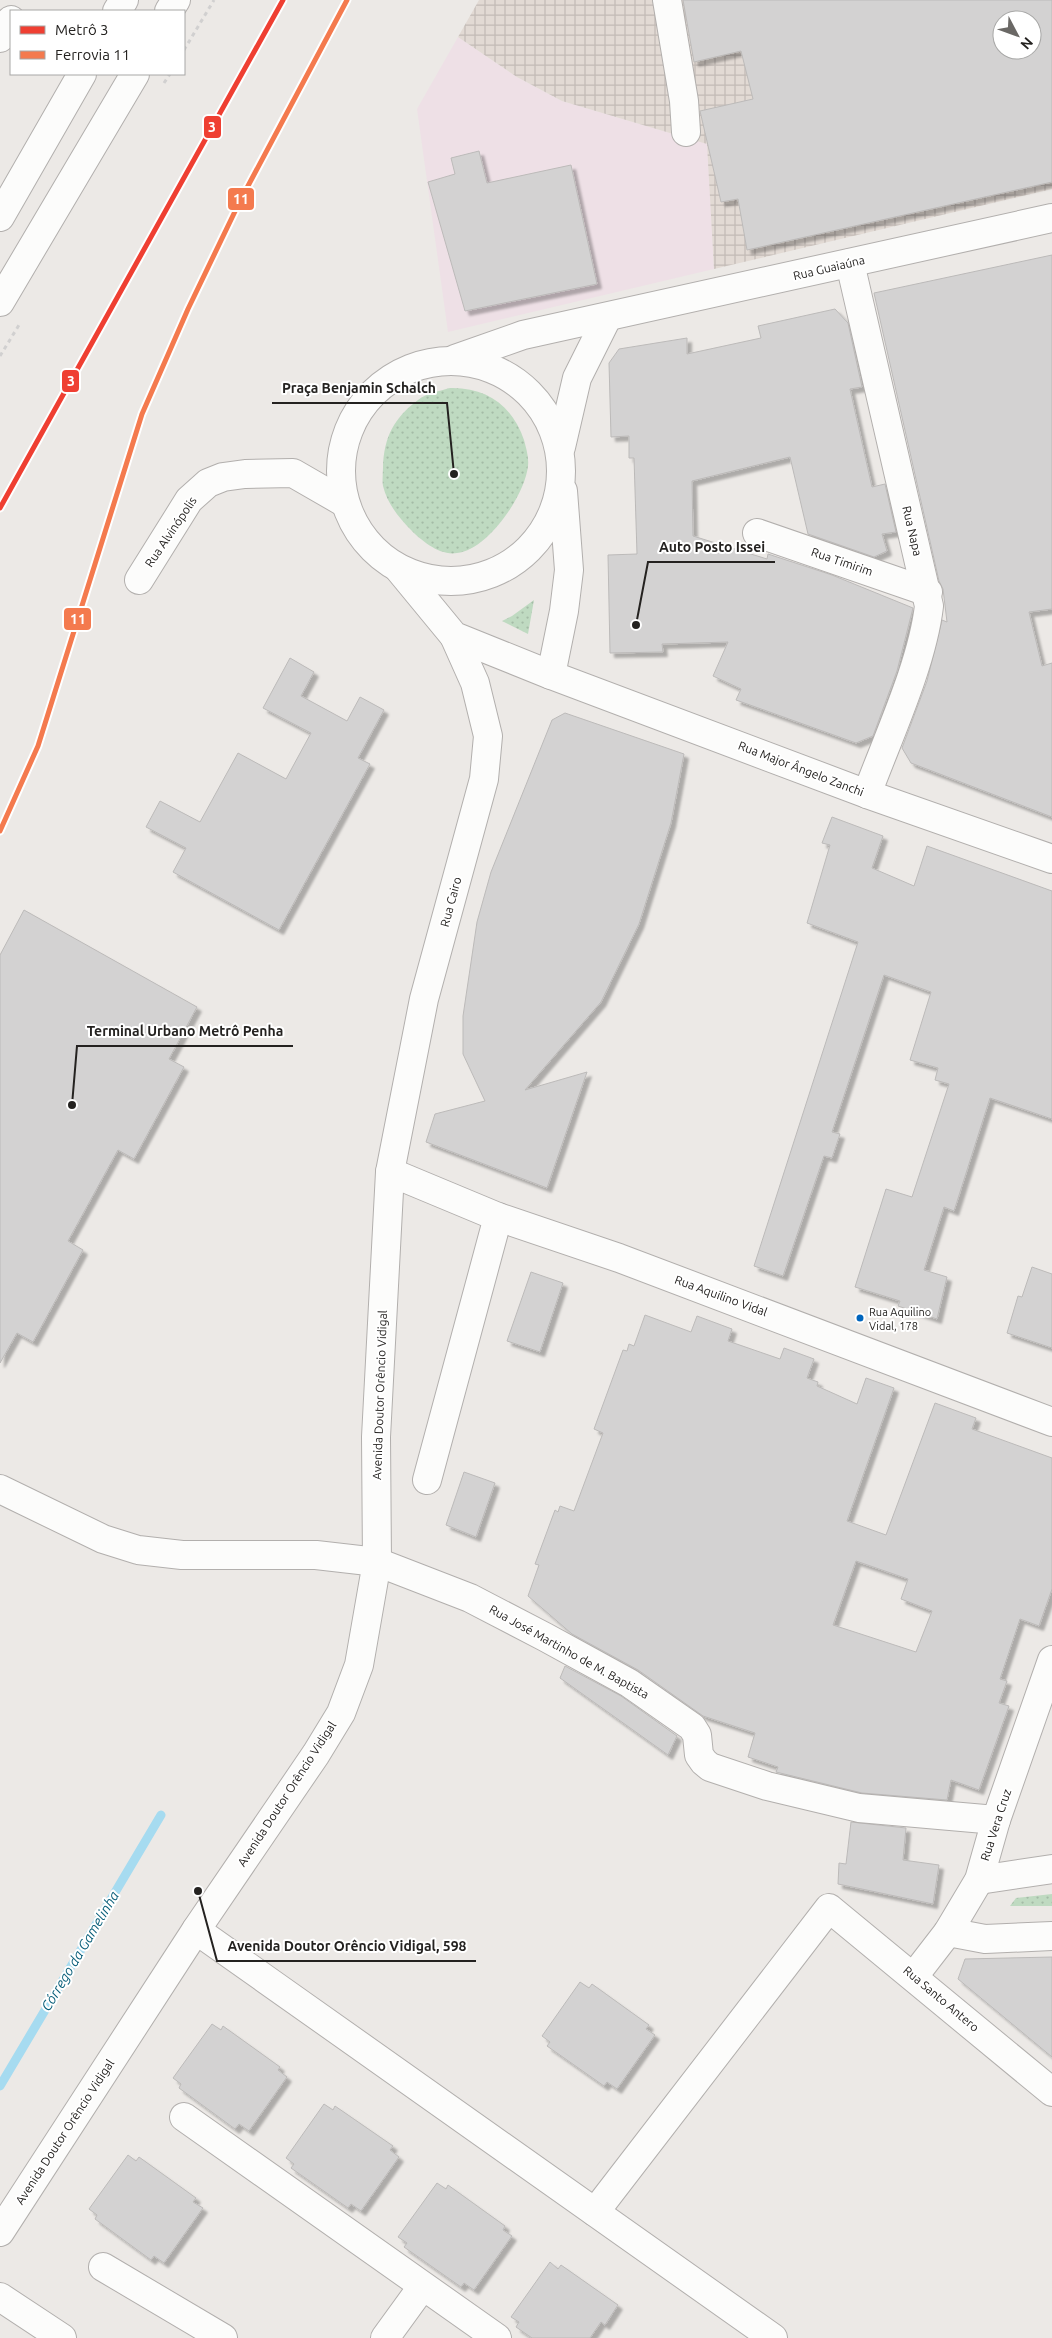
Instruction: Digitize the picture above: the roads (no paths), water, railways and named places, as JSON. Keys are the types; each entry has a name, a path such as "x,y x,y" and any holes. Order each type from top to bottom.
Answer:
{"main road":[{"path":"667,0 684,101 686,132"},
{"path":"0,38 10,22"},
{"path":"0,217 81,75"},
{"path":"0,302 134,75"},
{"name":"Rua Guaiaúna","path":"454,360 523,335 607,318 1052,218"},
{"name":"Rua Napa","path":"850,263 928,592 929,606 926,626 907,686 867,794"},
{"path":"560,450 577,378 607,318"},
{"path":"551,675 564,611 569,570 560,450 551,421 534,396 511,377 484,364 454,360 424,363 397,374 373,392 355,416 344,447 340,474 345,503 357,529 375,552 398,568 427,579 458,581 488,575 516,560 538,539 554,513 562,483"},
{"name":"Rua Alvinópolis","path":"139,580 189,500 208,483 223,477 245,474 293,473 345,503"},
{"name":"Rua Timirim","path":"757,533 928,592"},
{"name":"Rua Major Ângelo Zanchi","path":"398,568 454,636 551,675 867,794 1052,859"},
{"name":"Rua Cairo","path":"390,1172 424,999 484,779 488,736 475,683 454,636"},
{"name":"Rua Aquilino Vidal","path":"390,1172 498,1217 628,1262 1052,1422"},
{"name":"Avenida Doutor Orêncio Vidigal","path":"0,2232 196,1930 316,1754 341,1713 359,1665 377,1562 376,1436 390,1172"},
{"path":"427,1480 498,1217"},
{"name":"Rua José Martinho de M. Baptista","path":"0,1489 103,1538 138,1550 182,1555 316,1555 377,1562 470,1598 643,1692 692,1727 697,1735 699,1755 710,1767 767,1786 859,1808 996,1820"},
{"name":"Rua Vera Cruz","path":"914,1976 948,1932 979,1880 996,1820 1052,1660"},
{"path":"979,1880 1052,1869"},
{"name":"Rua Santo Antero","path":"595,2212 829,1908 914,1976 1052,2092"},
{"path":"196,1930 773,2338"},
{"path":"948,1932 985,1939 1052,1936"},
{"path":"184,2117 422,2287 497,2338"},
{"path":"103,2268 223,2338"},
{"path":"385,2338 422,2287"},
{"path":"0,2297 62,2338"}],"waterway":[{"name":"Córrego da Gamelinha","path":"0,2086 161,1815"}],"metro line":[{"name":"3","path":"0,508 283,0"}],"rail line":[{"name":"11","path":"0,831 38,746 142,414 188,309 240,201 347,0"}],"place":[{"name":"Praça Benjamin Schalch","path":"454,474"},
{"name":"Auto Posto Issei","path":"636,625"},
{"name":"Terminal Urbano Metrô Penha","path":"72,1105"},
{"name":"Rua Aquilino Vidal, 178","path":"860,1318"},
{"name":"Avenida Doutor Orêncio Vidigal, 598","path":"198,1891"}]}
